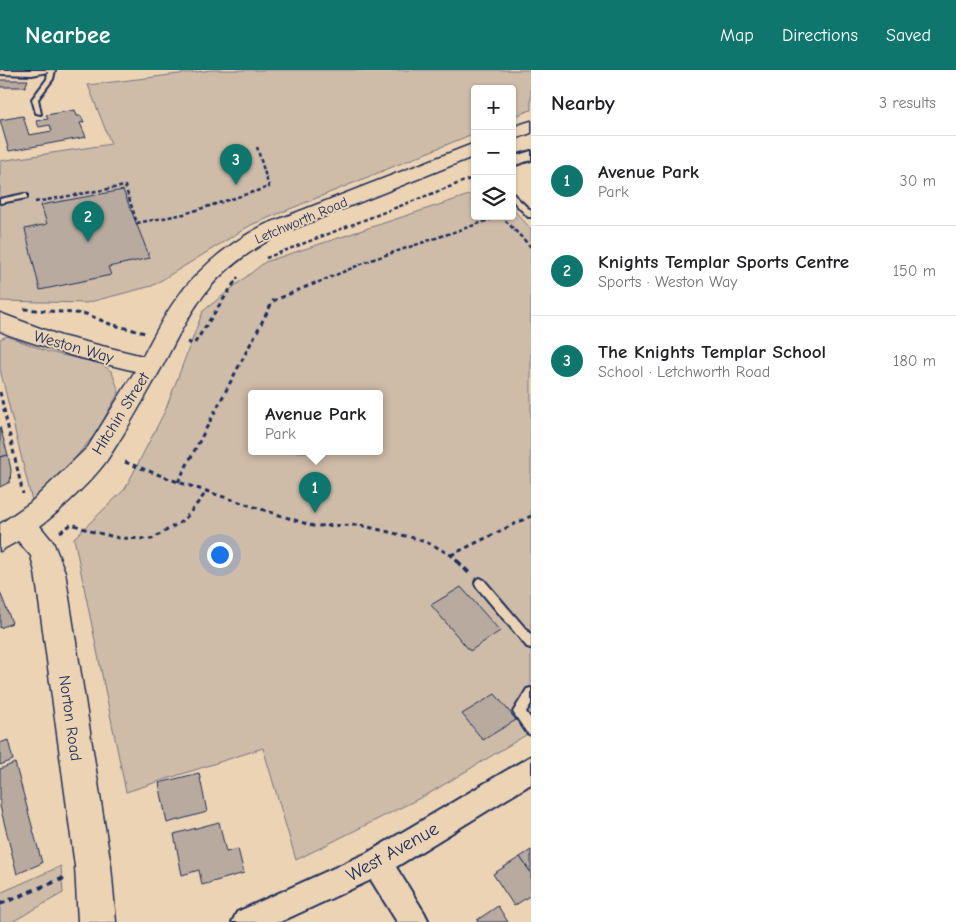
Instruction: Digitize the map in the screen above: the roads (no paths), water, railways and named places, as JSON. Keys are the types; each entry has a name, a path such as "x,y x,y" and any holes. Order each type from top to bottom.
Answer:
{"main road":[{"path":"516,133 531,127"},
{"name":"Letchworth Road","path":"150,366 182,306 223,261 247,243 271,230 471,151"},
{"name":"Weston Way","path":"7,322 71,348 150,366"},
{"name":"Hitchin Street","path":"21,526 40,511 97,454 150,366"},
{"name":"Norton Road","path":"21,526 47,557 50,572 93,866 97,922"}],"street":[{"path":"516,161 531,155"},
{"name":"West Avenue","path":"247,922 377,863 531,769"},
{"path":"377,863 414,922"}],"lane":[{"path":"0,72 32,73 52,70 50,79 35,99 40,113"},
{"path":"0,201 24,196"},
{"path":"516,199 531,215"},
{"path":"480,583 531,643"},
{"path":"531,693 519,712 531,729"}],"place":[{"name":"The Knights Templar School","path":"236,185"},
{"name":"Knights Templar Sports Centre","path":"88,242"},
{"name":"Avenue Park","path":"315,513"}]}
